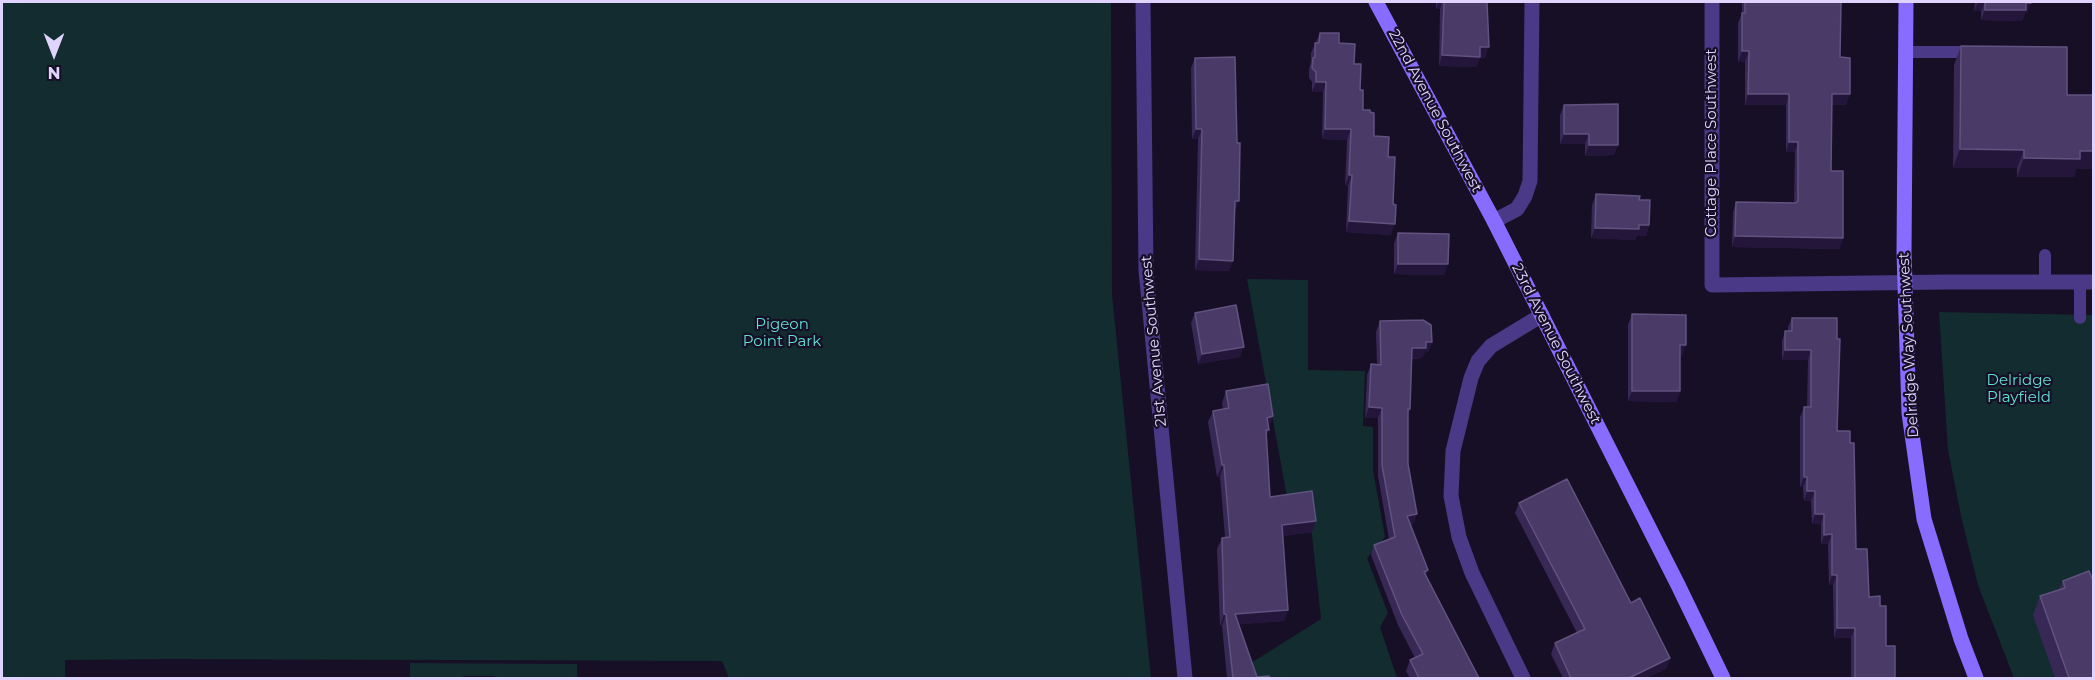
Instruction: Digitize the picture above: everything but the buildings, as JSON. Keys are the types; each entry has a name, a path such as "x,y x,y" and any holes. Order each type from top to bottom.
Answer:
{"street":[{"name":"21st Avenue Southwest","path":"1143,2 1146,270 1185,678"},
{"name":"22nd Avenue Southwest","path":"1376,2 1494,221"},
{"path":"1494,221 1516,209 1526,196 1530,181 1532,2"},
{"name":"Cottage Place Southwest","path":"1712,2 1712,285 1904,284"},
{"name":"Delridge Way Southwest","path":"1906,2 1904,284 1909,413 1924,519 1961,639 1976,678"},
{"name":"23rd Avenue Southwest","path":"1494,221 1723,678"},
{"path":"1904,284 2087,282"},
{"path":"1524,678 1472,573 1459,537 1451,496 1454,451 1471,378 1478,361 1491,346 1542,315"}],"lane":[{"path":"1905,52 1975,52"},
{"path":"2045,255 2045,282"},
{"path":"2080,318 2087,282"}],"green space":[{"name":"Pigeon Point Park","path":"2,2 1111,2 1112,295 1151,678 729,678 722,661 167,659 65,660 65,678 2,678"},
{"path":"1247,279 1308,280 1308,370 1365,371 1363,426 1373,427 1373,470 1385,537 1367,558 1388,613 1380,627 1397,678 1243,678 1235,673 1321,619 1308,498 1287,497"},
{"name":"Delridge Playfield","path":"1939,312 2093,315 2093,678 2014,678 1978,585 1961,516 1948,450"},
{"path":"410,663 577,664 577,678 464,676 460,678 410,678"}]}
